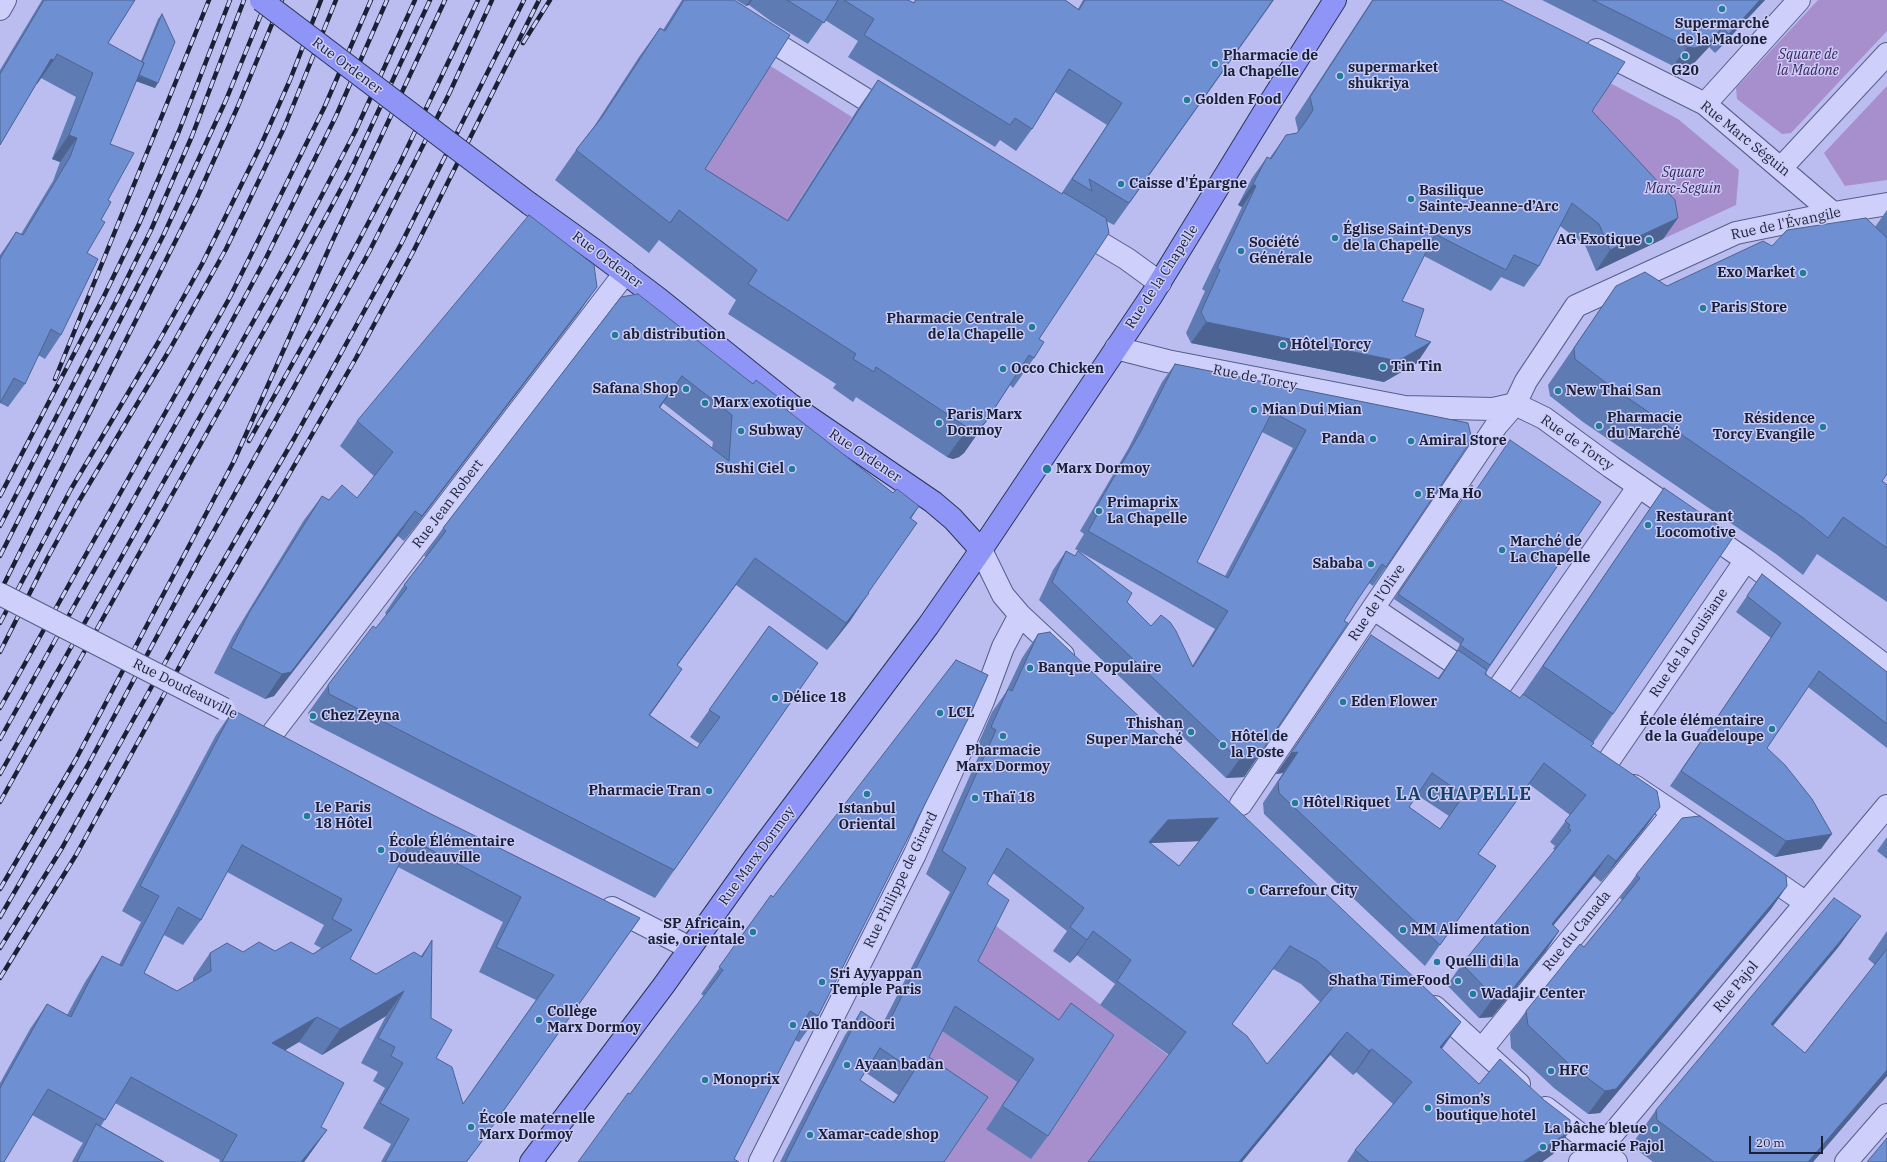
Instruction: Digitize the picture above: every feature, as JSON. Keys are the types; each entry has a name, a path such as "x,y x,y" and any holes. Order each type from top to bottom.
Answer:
{"main road":[{"name":"Rue Ordener","path":"261,0 530,204 625,273 791,405 933,502 953,519 981,550"},
{"name":"Rue de la Chapelle","path":"981,550 1160,283 1266,109 1335,0"},
{"name":"Rue Marx Dormoy","path":"531,1162 690,948 755,856 928,626 981,550"}],"street":[{"path":"0,9 5,0"},
{"path":"704,0 906,124"},
{"path":"1705,104 1799,0"},
{"name":"Rue Marc Séguin","path":"1582,43 1705,104 1782,167 1854,232"},
{"path":"1782,167 1887,54"},
{"name":"Rue de l'Évangile","path":"1515,404 1526,381 1576,306 1736,233 1887,204"},
{"path":"1061,220 1127,260 1160,283"},
{"name":"Rue Jean Robert","path":"272,734 625,273"},
{"name":"Rue de Torcy","path":"1116,348 1167,361 1405,407 1493,409 1515,404 1544,418 1746,560 1887,667"},
{"name":"Rue de l'Olive","path":"1219,805 1239,813 1496,426 1515,404"},
{"path":"1374,608 1504,697 1639,486"},
{"path":"981,550 1003,595 1020,614 1076,668"},
{"name":"Rue de la Louisiane","path":"1673,813 1598,761 1746,560"},
{"name":"Rue Doudeauville","path":"0,594 291,744"},
{"name":"Rue Philippe de Girard","path":"760,1162 915,854 983,701 1003,647 1020,614"},
{"name":"Rue Pajol","path":"1580,1162 1608,1156 1806,903 1887,806"},
{"path":"1673,813 1722,845"},
{"name":"Rue du Canada","path":"1482,1049 1673,813"},
{"path":"1741,858 1806,903"},
{"path":"596,900 690,948"},
{"path":"1420,993 1540,1104 1608,1156"},
{"path":"1846,1162 1887,1115"}],"green space":[{"name":"Square de la Madone","path":"1818,0 1887,0 1887,31 1791,133 1782,134 1737,99 1736,88"},
{"path":"769,65 852,117 767,251 684,198"},
{"name":"Square Marc-Seguin","path":"1610,83 1678,119 1739,170 1736,205 1663,239 1578,132"},
{"path":"1887,86 1887,180 1845,186 1824,153"},
{"path":"992,923 1169,1056 1089,1162 943,1162 913,1081 939,1029 1017,1082 986,1129 1098,1058 961,984"}],"building":[{"path":"44,0 135,0 108,43 144,63 110,144 134,153 108,200 111,202 101,220 105,222 87,253 98,259 61,335 51,329 25,384 14,378 0,403 0,259 16,232 23,235 70,157 77,138 69,135 93,73 57,54 54,60 51,59 0,145 0,74"},
{"path":"684,0 734,0 790,35 705,169 788,221 878,80 1062,194 1063,192 1106,218 1109,233 1039,339 1044,342 1034,358 1029,355 985,423 980,427 974,429 968,428 876,367 874,372 853,359 856,354 748,284 757,270 679,210 670,223 576,150 602,117 660,28 665,31"},
{"path":"787,0 838,0 824,23"},
{"path":"844,0 908,0 914,3 916,0 1065,0 1079,10 1085,0 1273,0 1129,203 1089,179 1092,191 1072,179 1122,103 1069,69 1032,129 1015,118 1010,125 864,35 874,19"},
{"path":"1373,0 1501,0 1625,62 1592,111 1675,200 1678,218 1610,250 1599,224 1572,203 1539,266 1514,255 1506,270 1435,234 1402,301 1424,309 1415,336 1431,342 1398,361 1206,322 1201,312 1220,270 1217,268 1256,186 1253,184 1267,157 1271,159 1286,135 1297,133 1306,121 1313,110 1310,97"},
{"path":"1593,0 1760,0 1729,34 1722,28 1708,43 1695,48 1687,47"},
{"path":"162,14 175,42 158,83 139,75 144,63 142,62"},
{"path":"529,215 594,265 597,287 422,516 415,511 291,672 282,674 231,648 250,611 322,496 329,500 342,485 357,498 393,452 357,421"},
{"path":"1866,218 1887,238 1887,474 1882,481 1887,485 1887,548 1843,517 1828,538 1802,517 1609,385 1575,359 1574,348 1616,286 1645,272 1667,286 1763,241 1772,246 1787,230"},
{"path":"638,294 753,384 756,380 782,400 779,404 893,493 897,489 919,506 910,518 917,523 869,593 846,623 755,558 677,665 682,669 649,715 697,748 720,717 709,710 769,626 818,663 674,870 329,694 328,685 373,626 376,628 407,588 404,585 446,531 443,528 621,297","holes":["682,376 732,415 729,461 659,407"]},
{"path":"1175,364 1468,423 1472,439 1386,567 1382,564 1356,602 1344,621 1348,623 1257,758 1239,760 1052,582 1066,551 1075,556 1078,551 1132,593 1127,602 1151,626 1161,615 1170,622 1176,631 1193,667 1228,611 1088,531 1097,515 1093,513 1141,431","holes":["1272,412 1306,430 1228,578 1197,562"]},
{"name":"Marché de La Chapelle","path":"1510,440 1601,502 1490,665 1460,645 1464,639 1398,594 1472,485 1474,493"},
{"path":"1664,488 1734,536 1613,714 1543,666"},
{"name":"École élémentaire de la Guadeloupe","path":"1762,574 1887,672 1887,724 1819,671 1767,748 1785,765 1812,799 1832,834 1786,841 1681,771 1781,623 1747,596"},
{"path":"1050,632 1461,1022 1440,1047 1479,1084 1500,1059 1544,1100 1570,1120 1570,1131 1523,1162 1369,1162 1355,1150 1412,1082 1372,1049 1369,1051 1347,1032 1239,1162 1088,1162 1186,1032 1117,981 1131,960 1093,931 1087,940 1070,927 1084,908 1007,848 987,884 1009,900 978,961 1059,1020 1071,1003 1114,1035 1048,1136 1002,1106 1034,1059 955,1006 929,1057 988,1097 944,1162 785,1162 861,1011 886,1028 966,868 942,851 996,730 991,727 1008,689 1012,691 1038,634","holes":["1218,818 1179,866 1149,842 1168,820","1290,946 1317,961 1339,980 1267,1064 1247,1036 1232,1024","880,1048 914,1071 894,1103 860,1080"]},
{"path":"1371,635 1439,679 1458,650 1487,670 1485,674 1520,698 1523,694 1594,743 1591,746 1657,791 1660,807 1616,861 1608,855 1552,924 1559,931 1507,996 1494,997 1462,964 1571,830 1568,828 1570,825 1565,821 1586,795 1544,763 1478,854 1496,866 1440,945 1279,793 1278,782 1298,752 1291,753","holes":["1432,773 1464,795 1440,829 1409,807"]},
{"path":"956,660 988,675 971,713 818,1016 810,1011 734,1159 739,1162 578,1162 628,1093 630,1094 723,970 719,967 771,895 773,897"},
{"path":"233,710 427,812 640,918 466,1162 385,1162 409,1119 380,1103 403,1063 391,1056 395,1047 378,1038 404,991 340,1029 317,1017 272,1043 344,1083 321,1127 327,1130 301,1162 222,1162 237,1135 131,1077 105,1120 48,1089 4,1162 0,1162 0,1088 47,1004 71,1017 102,956 122,966 159,896 140,886","holes":["412,840 521,897 496,947 554,975 463,1104 452,1067 436,1058 452,1030 431,1018 432,940 422,957 414,952 376,974 350,959","242,845 342,899 332,919 352,930 313,954 291,942 275,951 259,942 243,952 227,943 210,953 211,971 177,991 144,973 178,907 201,920"]},
{"path":"1700,816 1786,875 1787,886 1616,1089 1605,1091 1570,1065 1528,1025 1526,1011 1580,944 1584,947 1611,914 1640,878 1636,875 1682,818"},
{"path":"1834,898 1861,916 1771,1024 1805,1053 1887,949 1887,1070 1808,1162 1714,1162 1657,1120 1656,1110"},
{"path":"96,1124 164,1162 77,1162"},
{"path":"1887,1138 1887,1162 1867,1162"}],"railway":[{"path":"55,379 209,0"},
{"path":"0,496 104,296 139,224 179,131 230,0"},
{"path":"0,526 151,230 192,136 244,0"},
{"path":"0,556 163,236 226,100 267,0"},
{"path":"0,592 197,198 238,106 282,0"},
{"path":"0,623 71,489 159,341 202,264 261,145 290,80 321,0"},
{"path":"0,652 47,559 79,501 170,349 226,249 284,128 336,0"},
{"path":"0,708 230,297 324,108 371,0"},
{"path":"0,739 198,384 266,258 336,116 387,0"},
{"path":"0,774 291,254 355,132 415,0"},
{"path":"0,802 274,313 350,172 430,0"},
{"path":"0,889 76,759 234,461 331,244 445,0"},
{"path":"249,441 314,325 399,165 478,0"},
{"path":"0,917 88,765 199,558 369,252 449,94 492,0"},
{"path":"0,948 62,848 182,632 295,437 401,244 524,0"},
{"path":"0,978 76,855 195,638 356,358 413,252 539,0"},
{"path":"523,43 550,0"}],"place":[{"name":"Supermarché de la Madone","path":"1722,9"},
{"name":"G20","path":"1685,56"},
{"name":"Pharmacie de la Chapelle","path":"1215,64"},
{"name":"supermarket shukriya","path":"1340,76"},
{"name":"Golden Food","path":"1187,100"},
{"name":"Caisse d'Épargne","path":"1121,184"},
{"name":"Basilique Sainte-Jeanne-d’Arc","path":"1411,199"},
{"name":"Église Saint-Denys de la Chapelle","path":"1335,238"},
{"name":"AG Exotique","path":"1649,240"},
{"name":"Société Générale","path":"1241,251"},
{"name":"Exo Market","path":"1803,273"},
{"name":"Paris Store","path":"1703,308"},
{"name":"Pharmacie Centrale de la Chapelle","path":"1032,327"},
{"name":"ab distribution","path":"615,335"},
{"name":"Hôtel Torcy","path":"1283,345"},
{"name":"Tin Tin","path":"1383,367"},
{"name":"Occo Chicken","path":"1003,369"},
{"name":"Safana Shop","path":"686,389"},
{"name":"New Thai San","path":"1558,391"},
{"name":"Marx exotique","path":"705,403"},
{"name":"Mian Dui Mian","path":"1254,410"},
{"name":"Paris Marx Dormoy","path":"939,423"},
{"name":"Pharmacie du Marché","path":"1599,426"},
{"name":"Résidence Torcy Evangile","path":"1823,427"},
{"name":"Subway","path":"741,431"},
{"name":"Panda","path":"1373,439"},
{"name":"Amiral Store","path":"1411,441"},
{"name":"Sushi Ciel","path":"792,469"},
{"name":"Marx Dormoy","path":"1047,469"},
{"name":"E Ma Ho","path":"1418,494"},
{"name":"Primaprix La Chapelle","path":"1099,511"},
{"name":"Restaurant Locomotive","path":"1648,525"},
{"name":"Marché de La Chapelle","path":"1502,550"},
{"name":"Sababa","path":"1371,564"},
{"name":"Banque Populaire","path":"1030,668"},
{"name":"Délice 18","path":"775,698"},
{"name":"Eden Flower","path":"1343,702"},
{"name":"LCL","path":"940,713"},
{"name":"Chez Zeyna","path":"313,716"},
{"name":"École élémentaire de la Guadeloupe","path":"1772,729"},
{"name":"Thishan Super Marché","path":"1191,732"},
{"name":"Pharmacie Marx Dormoy","path":"1003,736"},
{"name":"Hôtel de la Poste","path":"1223,745"},
{"name":"Pharmacie Tran","path":"709,791"},
{"name":"Istanbul Oriental","path":"867,794"},
{"name":"Thaï 18","path":"975,798"},
{"name":"Hôtel Riquet","path":"1295,803"},
{"name":"Le Paris 18 Hôtel","path":"307,816"},
{"name":"École Élémentaire Doudeauville","path":"381,850"},
{"name":"Carrefour City","path":"1251,891"},
{"name":"MM Alimentation","path":"1403,930"},
{"name":"SP Africain, asie, orientale","path":"753,932"},
{"name":"Quelli di la","path":"1437,962"},
{"name":"Shatha TimeFood","path":"1458,981"},
{"name":"Sri Ayyappan Temple Paris","path":"822,982"},
{"name":"Wadajir Center","path":"1473,994"},
{"name":"Collège Marx Dormoy","path":"539,1020"},
{"name":"Allo Tandoori","path":"793,1025"},
{"name":"Ayaan badan","path":"847,1065"},
{"name":"HFC","path":"1551,1071"},
{"name":"Monoprix","path":"705,1080"},
{"name":"Simon’s boutique hotel","path":"1428,1108"},
{"name":"École maternelle Marx Dormoy","path":"471,1127"},
{"name":"La bâche bleue","path":"1655,1129"},
{"name":"Xamar-cade shop","path":"810,1135"},
{"name":"Pharmacie Pajol","path":"1543,1147"}],"district":[{"name":"LA CHAPELLE","path":"1464,795"}]}
